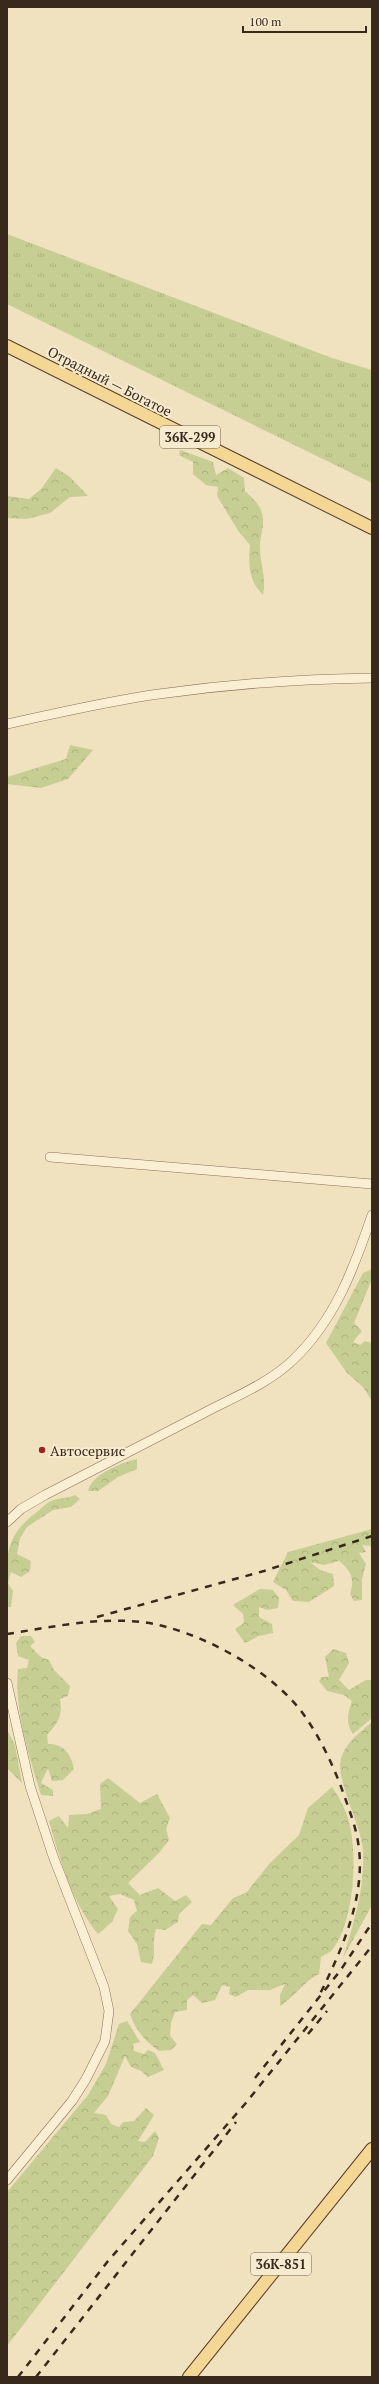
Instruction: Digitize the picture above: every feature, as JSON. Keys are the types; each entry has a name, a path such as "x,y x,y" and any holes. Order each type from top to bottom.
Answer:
{"main road":[{"name":"Отрадный — Богатое","path":"7,346 372,528"},
{"name":"36К-851","path":"188,2377 372,2149"}],"street":[{"path":"7,724 99,704 213,687 300,679 372,678"},
{"path":"50,1157 372,1184"},
{"path":"7,1522 21,1509 45,1495 255,1387 293,1361 311,1341 342,1294 353,1270 372,1215"},
{"path":"7,1683 30,1786 53,1856 99,1973 109,2012 105,2041 86,2080 72,2101 7,2180"}],"green space":[{"path":"7,234 332,358 372,370 372,483 7,304"},
{"path":"180,450 213,462 216,475 228,468 244,478 245,491 257,503 261,509 263,517 260,550 264,582 263,595 258,590 250,572 250,545 239,532 217,496 218,487 206,485 193,474 193,462 179,455"},
{"path":"56,468 70,477 88,496 70,497 50,513 26,519 7,518 7,496 29,499 41,489"},
{"path":"70,745 93,750 68,779 41,788 7,784 7,777 66,759"},
{"path":"372,1269 372,1282 371,1281 354,1323 362,1331 353,1342 360,1345 365,1341 372,1343 372,1401 363,1387 347,1373 326,1343 363,1273"},
{"path":"137,1459 137,1469 118,1477 98,1491 88,1491 95,1479 101,1474 123,1463"},
{"path":"75,1495 80,1499 71,1507 53,1510 27,1527 20,1538 17,1554 31,1561 30,1571 21,1577 11,1572 8,1583 13,1591 11,1607 7,1607 6,1578 8,1554 11,1543 17,1532 25,1522 45,1505 57,1499"},
{"path":"372,1529 372,1546 362,1545 366,1552 359,1553 366,1564 362,1579 362,1600 354,1601 350,1594 352,1584 351,1575 339,1561 324,1565 310,1562 320,1570 333,1574 334,1586 309,1602 293,1601 286,1590 273,1582 288,1552"},
{"path":"260,1589 273,1590 279,1598 278,1608 267,1610 259,1607 259,1617 272,1624 273,1633 259,1636 245,1643 235,1629 244,1623 243,1614 233,1605"},
{"path":"21,1636 31,1636 35,1642 30,1646 41,1657 49,1660 54,1670 70,1686 68,1696 60,1699 61,1710 59,1719 47,1735 48,1744 54,1744 69,1754 74,1769 63,1780 52,1781 48,1768 41,1783 53,1790 53,1796 41,1795 20,1717 17,1685 18,1669 27,1668 29,1660 18,1656 16,1643"},
{"path":"333,1649 346,1653 349,1663 339,1680 349,1690 366,1680 372,1680 372,1718 353,1734 350,1730 348,1722 348,1714 352,1701 344,1695 327,1691 319,1681 322,1677 329,1677 325,1657"},
{"path":"372,1722 372,1905 343,1958 358,1905 362,1878 363,1851 362,1841 342,1778 340,1768 341,1759 349,1743"},
{"path":"7,1730 15,1745 22,1783 7,1768"},
{"path":"108,1778 140,1803 157,1794 170,1818 166,1829 169,1840 159,1853 128,1883 140,1895 158,1888 175,1901 186,1895 192,1902 179,1914 178,1922 165,1930 156,1929 152,1964 141,1962 137,1944 128,1931 130,1917 137,1911 134,1900 120,1894 109,1896 118,1909 112,1922 98,1934 89,1922 74,1895 68,1880 49,1821 59,1816 68,1828 69,1815 87,1814 101,1809 100,1784"},
{"path":"332,1787 346,1813 352,1836 352,1887 346,1922 340,1937 332,1950 321,1957 319,1974 308,1981 280,2006 280,1995 285,1984 270,1990 248,1990 236,1997 229,1994 230,1987 222,1985 215,2000 202,2003 193,1995 187,2000 187,2010 175,2012 171,2023 170,2036 177,2044 171,2050 159,2051 142,2035 135,2026 130,2014 202,1924 211,1925 233,1898 246,1893 270,1863 299,1835 308,1808"},
{"path":"127,2021 140,2042 133,2044 134,2051 144,2054 148,2050 155,2053 164,2070 148,2077 141,2071 131,2067 125,2056 108,2096 94,2113 106,2115 111,2124 119,2127 123,2122 134,2121 146,2108 154,2115 138,2141 145,2142 155,2131 159,2138 153,2156 7,2346 7,2192 88,2095 106,2064 119,2024"}],"railway":[{"path":"97,1617 264,1571 372,1536"},
{"path":"7,1634 58,1626 108,1621 142,1622 163,1626 186,1633 232,1654 273,1682 290,1698 310,1724 331,1764 351,1815 357,1835 359,1849 360,1869 354,1908 342,1947 317,2000"},
{"path":"255,2078 340,1971 372,1923"},
{"path":"18,2377 108,2261 245,2104 372,1946"},
{"path":"308,2034 327,2011"},
{"path":"36,2377 236,2122"}],"place":[{"name":"Автосервис","path":"42,1450"}]}
